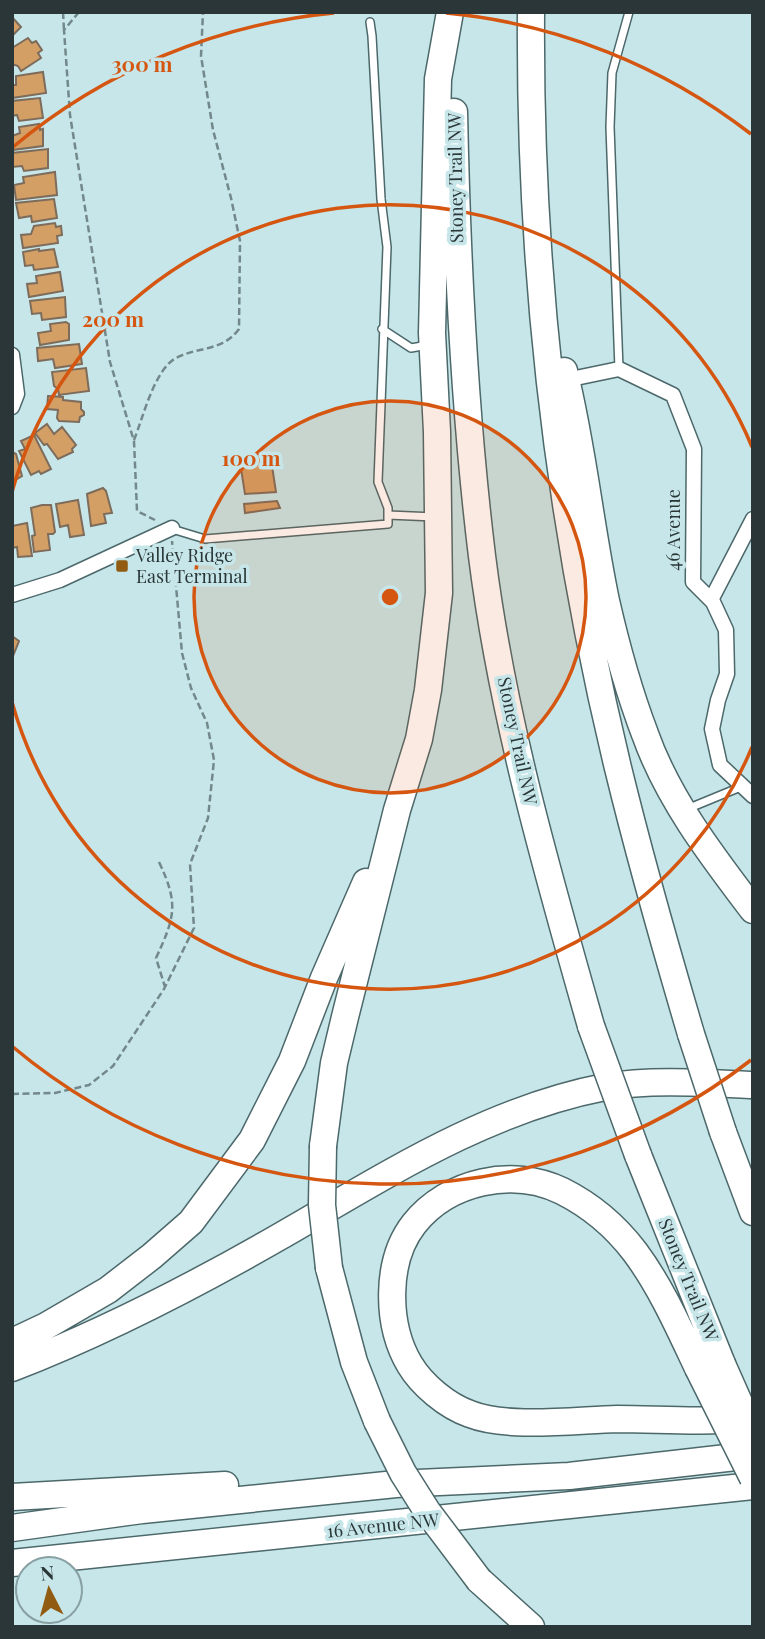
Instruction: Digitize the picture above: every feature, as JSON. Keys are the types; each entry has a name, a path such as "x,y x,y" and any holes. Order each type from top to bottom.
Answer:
{"highway":[{"path":"450,12 438,79 433,345 439,593 428,690 419,739 397,810 334,1062 323,1146 323,1205 329,1268 354,1362 377,1421 403,1473 427,1511 480,1580 531,1627"},
{"name":"Stoney Trail NW","path":"457,12 454,86 458,264 482,557 521,767 591,1026 710,1366 753,1433"},
{"path":"531,12 537,263 563,485 590,638 618,767 648,886 691,1034 753,1212"},
{"path":"537,263 585,472 606,601 645,735 683,810 753,910"},
{"path":"12,1342 46,1326 108,1290 152,1256 191,1222 252,1140 292,1061 324,978 397,810"},
{"path":"12,1368 62,1349 155,1305 441,1144 532,1106 606,1087 685,1082 753,1085"},
{"path":"753,1417 542,1421 501,1421 470,1415 439,1397 410,1365 395,1327 393,1293 397,1256 414,1224 438,1201 462,1187 501,1179 530,1181 560,1190 587,1205 611,1225 635,1251 710,1366 753,1478"},
{"path":"12,1528 142,1510 324,1491 396,1484 569,1476 753,1455"},
{"path":"12,1497 275,1483 324,1491"},
{"name":"16 Avenue NW","path":"12,1563 753,1486"}],"street":[{"path":"12,355 17,394 12,407"},
{"path":"566,380 619,369"},
{"name":"46 Avenue","path":"619,369 673,395 694,449 693,582 711,600 726,629 727,674 712,729 720,765 748,791"},
{"path":"711,600 753,519"},
{"path":"12,595 60,580 172,528"}],"lane":[{"path":"619,369 610,127 611,73 629,12"},
{"path":"172,528 205,539 388,524 388,508 378,482 387,247 381,199 370,22"},
{"path":"382,329 411,348 433,345"},
{"path":"388,515 439,517"},
{"path":"683,810 748,791"}],"path":[{"path":"12,1094 55,1093 89,1085 114,1066 165,988 194,928 190,864 208,818 214,760 207,723 191,688 182,653 172,528 137,511 134,441 110,362 70,115 63,12"},
{"path":"64,30 79,12"},
{"path":"134,441 160,374 175,358 231,341 239,329 240,241 232,198 213,130 201,56 203,12"},
{"path":"159,862 174,900 170,927 156,958 165,988"}],"building":[{"path":"12,17 21,27 12,36"},
{"path":"28,38 32,43 36,41 42,50 38,53 41,58 21,71 18,66 12,64 12,48"},
{"path":"43,72 46,93 12,98 12,85 16,85 16,76"},
{"path":"40,98 43,118 19,121 17,115 12,116 12,101"},
{"path":"39,124 40,130 43,129 43,146 12,150 12,136 20,133 19,127"},
{"path":"48,149 48,168 24,171 22,166 12,167 12,153"},
{"path":"55,172 57,195 16,200 14,185 24,183 23,177"},
{"path":"54,199 57,218 32,222 31,216 19,218 16,203"},
{"path":"55,223 56,227 61,226 62,235 57,236 58,243 23,248 21,235 31,234 34,226"},
{"path":"54,249 58,267 34,270 33,265 25,266 23,252"},
{"path":"60,272 63,291 29,297 27,284 37,283 36,276"},
{"path":"65,297 66,317 42,320 41,313 32,314 30,301"},
{"path":"50,324 69,324 69,340 40,345 38,333 51,331"},
{"path":"79,344 82,364 55,368 53,359 38,361 37,348"},
{"path":"86,368 89,391 59,395 54,386 52,372"},
{"path":"48,396 81,402 84,415 79,422 59,421 58,410 47,409"},
{"path":"47,424 54,434 62,427 76,445 72,449 73,452 58,459 47,444 44,445 35,433"},
{"path":"34,435 51,469 31,475 19,451 25,449 21,441"},
{"path":"14,453 22,476 12,482 12,454"},
{"path":"270,453 276,492 245,494 239,456"},
{"path":"103,488 112,513 104,514 106,523 91,526 87,494"},
{"path":"78,500 84,535 70,537 68,525 60,527 56,504"},
{"path":"277,501 280,508 245,513 244,504"},
{"path":"51,505 55,532 48,534 50,550 34,552 32,536 35,535 31,508"},
{"path":"27,523 32,556 18,557 17,547 12,548 12,526"},
{"path":"12,636 19,641 13,656 12,656"}],"place":[{"name":"Valley Ridge East Terminal","path":"122,566"}]}
